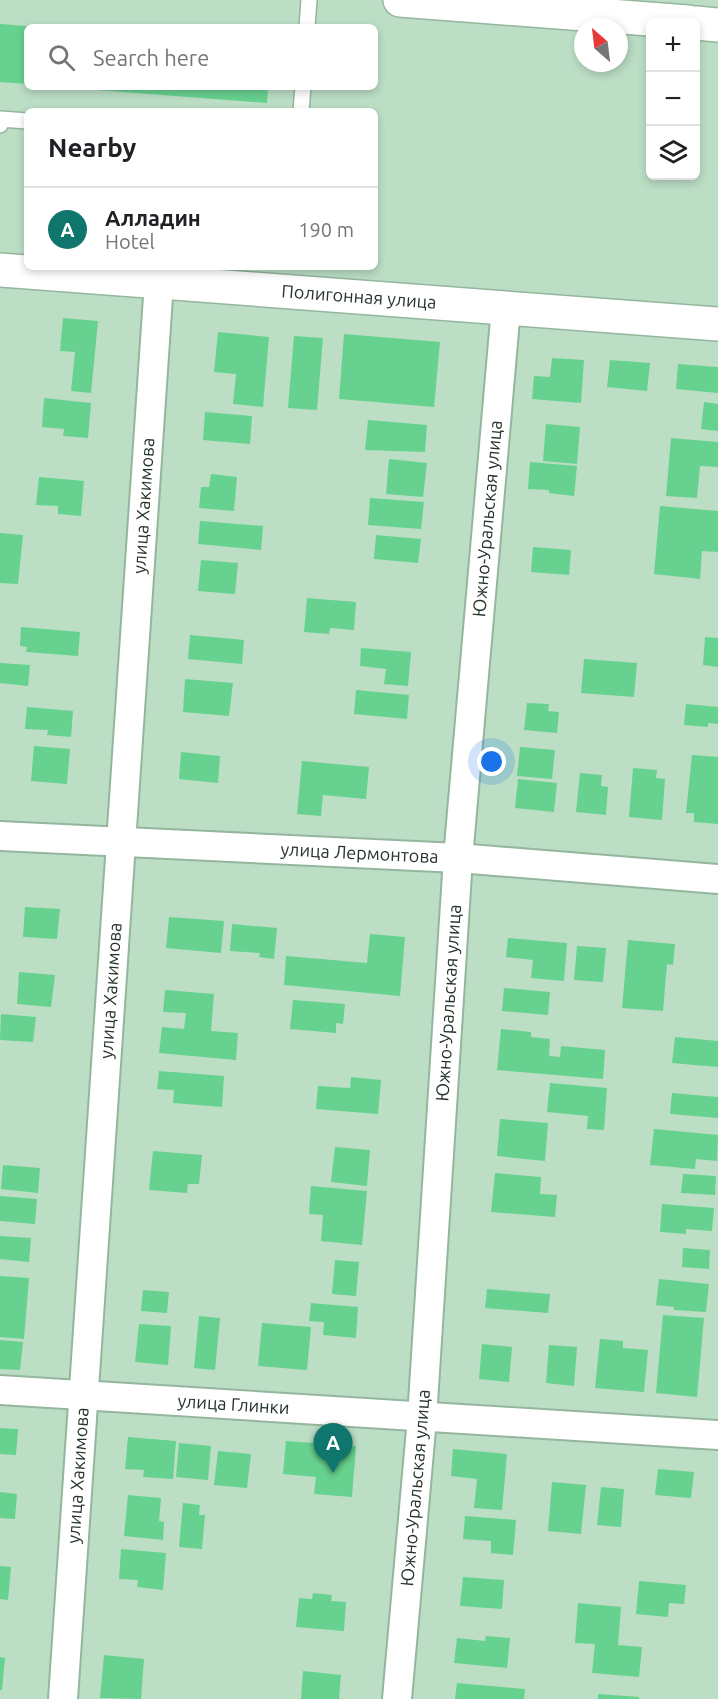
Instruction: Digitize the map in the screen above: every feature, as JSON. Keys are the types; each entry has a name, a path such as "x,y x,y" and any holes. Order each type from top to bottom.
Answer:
{"main road":[{"path":"400,0 519,4 650,18"},
{"path":"700,23 718,25"},
{"name":"Полигонная улица","path":"0,270 718,324"}],"street":[{"name":"улица Хакимова","path":"63,1699 159,282"},
{"name":"Южно-Уральская улица","path":"397,1699 422,1418 458,858 506,308"},
{"name":"улица Лермонтова","path":"0,836 122,840 458,858 718,879"},
{"name":"улица Глинки","path":"0,1390 718,1435"}],"lane":[{"path":"307,24 309,0"},
{"path":"301,108 303,90"},
{"path":"0,125 1,119 24,121"}],"building":[{"path":"0,24 24,26 24,84 0,82"},
{"path":"97,90 268,90 267,103"},
{"path":"63,318 98,321 91,393 71,391 75,352 60,351"},
{"path":"218,332 269,337 263,407 233,404 236,374 214,372"},
{"path":"344,334 440,342 434,407 339,399"},
{"path":"294,336 323,338 317,410 288,408"},
{"path":"552,358 584,360 581,403 532,399 534,376 550,377"},
{"path":"610,360 650,363 647,391 607,387"},
{"path":"678,364 718,367 718,393 676,389"},
{"path":"44,398 91,403 88,438 63,436 64,429 42,427"},
{"path":"704,402 718,404 718,431 701,429"},
{"path":"205,412 252,416 250,444 203,440"},
{"path":"368,420 427,425 425,452 365,450"},
{"path":"546,424 580,427 577,464 543,461"},
{"path":"671,438 718,442 718,467 700,466 697,498 666,496"},
{"path":"389,459 427,463 423,497 386,494"},
{"path":"530,462 577,466 574,496 549,493 549,490 528,489"},
{"path":"211,474 237,477 234,511 199,508 201,487 209,487"},
{"path":"39,477 84,481 81,516 58,514 58,506 36,505"},
{"path":"370,498 424,502 421,529 368,525"},
{"path":"660,506 718,511 718,552 702,551 700,579 654,574"},
{"path":"200,521 263,526 261,550 198,544"},
{"path":"0,533 23,535 18,584 0,583"},
{"path":"376,535 421,539 418,563 374,559"},
{"path":"533,547 571,550 569,575 531,572"},
{"path":"201,560 238,563 235,594 198,591"},
{"path":"307,598 356,602 354,630 330,628 329,634 304,632"},
{"path":"21,627 80,632 78,656 26,652 27,647 20,646"},
{"path":"190,635 244,640 242,664 188,659"},
{"path":"705,637 718,638 718,667 703,665"},
{"path":"361,648 411,652 408,686 384,684 386,669 360,666"},
{"path":"584,659 637,663 634,697 581,693"},
{"path":"0,663 30,665 28,686 0,683"},
{"path":"185,679 233,683 229,716 183,712"},
{"path":"356,690 409,695 407,719 354,714"},
{"path":"527,703 549,704 548,711 559,712 557,733 524,730"},
{"path":"686,704 718,707 718,724 708,723 708,727 684,725"},
{"path":"27,707 73,711 71,737 47,735 48,730 25,729"},
{"path":"34,746 70,749 67,784 31,781"},
{"path":"520,747 555,750 552,779 517,776"},
{"path":"181,752 220,756 218,783 179,779"},
{"path":"692,755 718,757 718,824 694,822 694,813 686,813"},
{"path":"302,761 369,767 366,799 323,795 321,816 297,814"},
{"path":"633,768 657,770 656,778 665,779 662,820 629,817"},
{"path":"580,773 602,775 601,786 608,787 606,815 576,812"},
{"path":"518,779 557,783 554,812 515,808"},
{"path":"25,907 60,909 57,939 23,937"},
{"path":"169,917 224,921 221,953 166,948"},
{"path":"232,924 277,928 274,959 259,957 260,953 230,951"},
{"path":"370,934 405,937 400,996 284,985 286,956 367,963"},
{"path":"508,938 567,943 564,981 531,978 533,960 506,957"},
{"path":"628,940 675,944 673,965 667,964 663,1011 622,1008"},
{"path":"577,946 606,948 603,982 574,980"},
{"path":"19,972 55,975 51,1007 17,1004"},
{"path":"504,988 550,992 548,1015 502,1011"},
{"path":"165,990 214,994 211,1031 238,1033 236,1060 159,1053 162,1027 184,1029 186,1013 163,1012"},
{"path":"293,1000 345,1004 343,1024 336,1023 336,1033 290,1029"},
{"path":"1,1014 36,1017 33,1042 0,1040"},
{"path":"501,1029 531,1032 531,1037 550,1039 549,1056 560,1057 561,1046 605,1050 603,1079 497,1070"},
{"path":"675,1037 718,1041 718,1067 672,1063"},
{"path":"159,1071 224,1076 222,1107 173,1103 174,1090 157,1089"},
{"path":"351,1077 381,1080 378,1114 316,1109 318,1086 350,1088"},
{"path":"550,1083 607,1088 604,1130 587,1129 588,1116 547,1112"},
{"path":"672,1093 718,1097 718,1118 670,1114"},
{"path":"500,1119 548,1123 545,1161 497,1156"},
{"path":"654,1129 718,1135 717,1161 696,1159 695,1169 650,1165"},
{"path":"335,1147 370,1150 367,1186 331,1182"},
{"path":"153,1151 202,1155 199,1184 188,1184 187,1193 149,1190"},
{"path":"3,1165 40,1168 38,1193 1,1189"},
{"path":"495,1173 541,1177 540,1194 557,1195 555,1217 491,1212"},
{"path":"683,1174 716,1176 715,1195 681,1193"},
{"path":"311,1186 367,1191 362,1245 321,1241 323,1215 309,1214"},
{"path":"0,1196 37,1199 35,1224 0,1221"},
{"path":"662,1204 714,1208 712,1231 686,1229 686,1234 660,1232"},
{"path":"0,1236 31,1238 29,1262 0,1259"},
{"path":"683,1248 710,1250 709,1269 682,1267"},
{"path":"335,1260 359,1262 356,1296 332,1294"},
{"path":"0,1276 29,1278 24,1339 0,1337"},
{"path":"659,1279 709,1284 706,1312 674,1310 674,1307 656,1305"},
{"path":"487,1289 550,1294 548,1313 485,1308"},
{"path":"143,1290 169,1292 167,1313 141,1311"},
{"path":"311,1303 358,1307 356,1338 323,1335 324,1322 309,1321"},
{"path":"663,1315 704,1318 697,1397 656,1393"},
{"path":"199,1316 220,1318 215,1370 194,1368"},
{"path":"262,1323 311,1327 307,1370 258,1366"},
{"path":"139,1324 171,1326 168,1365 135,1362"},
{"path":"600,1339 623,1341 623,1348 648,1350 644,1392 595,1388"},
{"path":"0,1340 23,1342 20,1370 0,1369"},
{"path":"482,1344 512,1347 509,1382 479,1379"},
{"path":"549,1345 577,1347 574,1386 546,1383"},
{"path":"0,1428 18,1429 16,1455 0,1454"},
{"path":"128,1437 176,1441 173,1479 143,1477 144,1470 125,1469"},
{"path":"286,1441 356,1446 352,1497 314,1494 316,1477 283,1474"},
{"path":"179,1443 211,1446 208,1480 176,1477"},
{"path":"453,1449 507,1454 502,1510 474,1508 477,1479 451,1476"},
{"path":"218,1451 251,1454 247,1488 214,1485"},
{"path":"658,1469 694,1472 691,1498 655,1495"},
{"path":"552,1482 586,1485 581,1534 548,1531"},
{"path":"601,1487 624,1489 621,1527 597,1525"},
{"path":"0,1492 17,1494 15,1519 0,1518"},
{"path":"128,1495 161,1498 159,1521 164,1522 163,1540 124,1536"},
{"path":"183,1503 200,1505 199,1515 205,1515 202,1549 179,1547"},
{"path":"465,1516 516,1520 513,1555 491,1553 491,1541 463,1539"},
{"path":"121,1549 166,1553 163,1590 137,1587 138,1580 119,1579"},
{"path":"0,1566 11,1567 8,1600 0,1599"},
{"path":"463,1577 504,1580 502,1609 460,1606"},
{"path":"639,1581 686,1585 684,1604 669,1603 668,1617 636,1614"},
{"path":"313,1593 332,1595 331,1601 346,1602 344,1631 296,1627 299,1598 312,1599"},
{"path":"578,1603 621,1607 618,1645 642,1647 639,1677 592,1673 595,1644 575,1643"},
{"path":"486,1636 510,1638 507,1668 454,1663 457,1638 485,1641"},
{"path":"104,1655 144,1659 141,1699 100,1698"},
{"path":"0,1657 5,1658 2,1690 0,1690"},
{"path":"303,1671 341,1675 339,1699 301,1699"},
{"path":"457,1683 525,1689 524,1699 455,1699"},
{"path":"598,1694 639,1697 639,1699 598,1699"}],"place":[{"name":"Алладин","path":"333,1473"}]}
